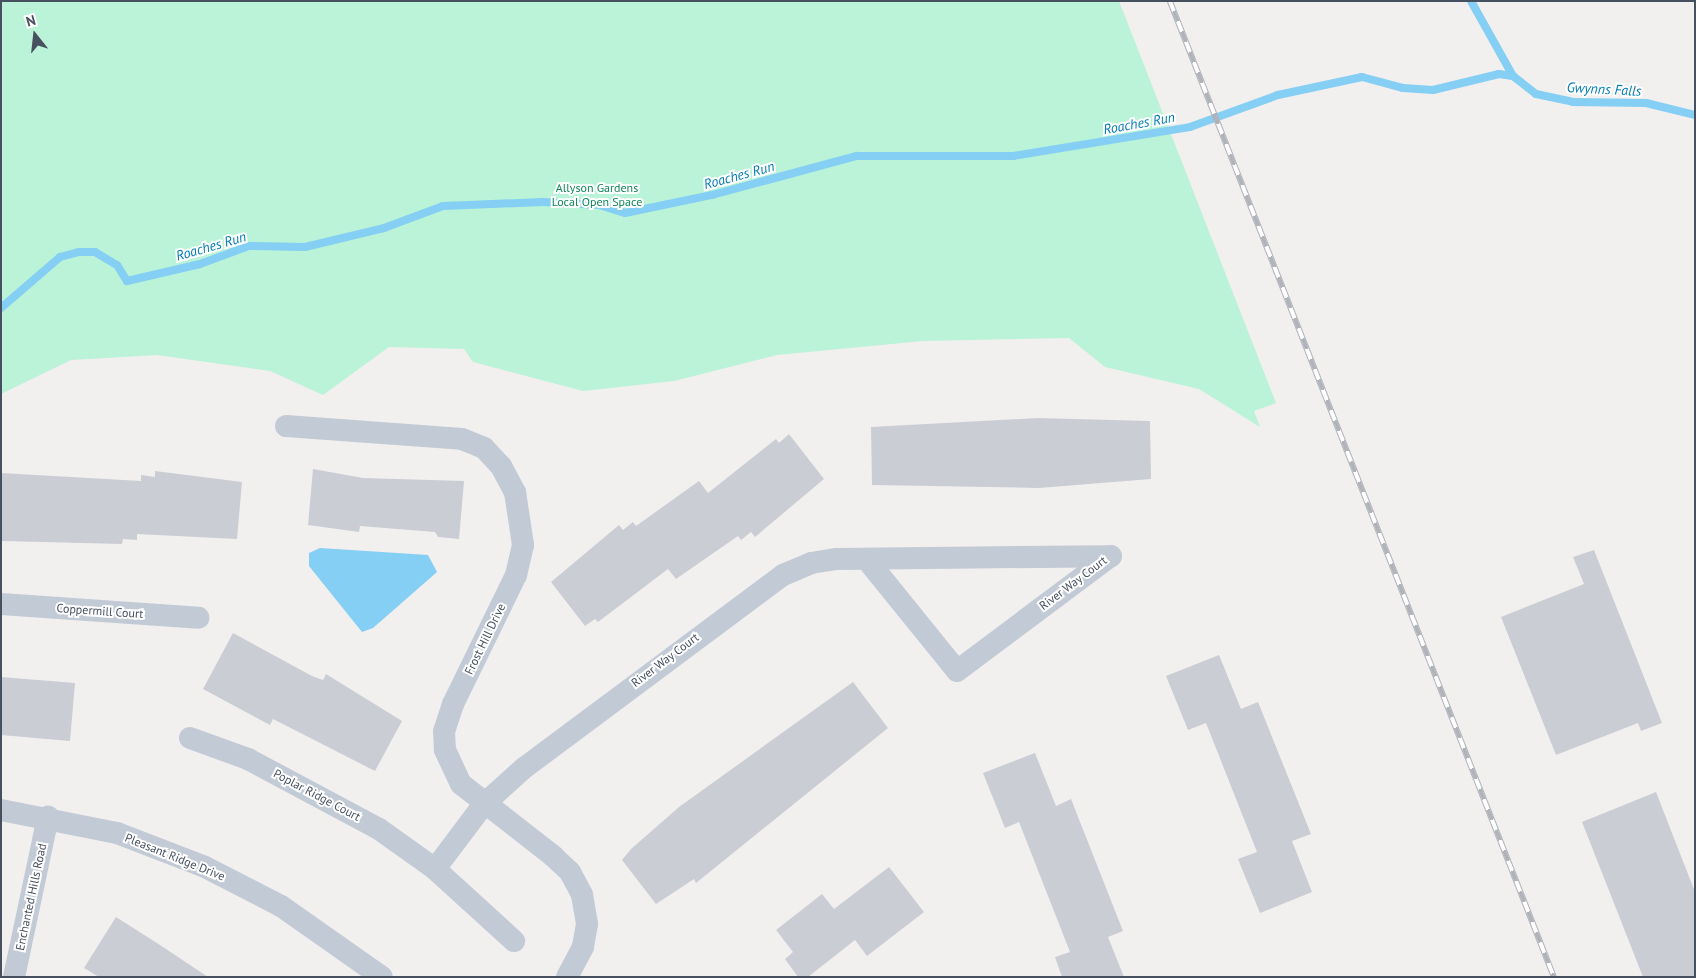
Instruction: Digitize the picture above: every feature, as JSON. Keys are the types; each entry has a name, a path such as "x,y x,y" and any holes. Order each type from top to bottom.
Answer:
{"street":[{"name":"Frost Hill Drive","path":"286,426 462,439 484,448 501,466 515,492 523,545 516,575 444,731 452,767 483,805 553,856 570,872 582,895 587,924 583,947 567,977"},
{"name":"River Way Court","path":"483,805 564,736 756,592 811,562 1111,556 957,671 868,561"},
{"name":"Coppermill Court","path":"1,604 199,618"},
{"name":"Poplar Ridge Court","path":"190,738 314,792 379,829 435,869 514,941"},
{"path":"435,869 483,805"},
{"name":"Pleasant Ridge Drive","path":"1,810 48,817 117,834 205,867 282,906 382,977"},
{"name":"Enchanted Hills Road","path":"14,977 48,817"}],"green space":[{"name":"Allyson Gardens Local Open Space","path":"1,1 1119,1 1276,403 1254,411 1260,427 1199,389 1105,367 1069,338 923,341 777,355 674,381 583,391 473,362 464,349 389,347 323,395 270,371 157,355 71,360 1,394"}],"water":[{"path":"320,548 428,555 437,572 373,628 362,632 309,566 309,553"}],"building":[{"path":"1037,418 1150,421 1151,479 1039,488 872,485 871,427"},
{"path":"789,434 824,479 755,537 751,532 741,540 738,536 676,579 668,569 598,622 595,619 585,626 551,582 619,525 623,530 633,522 636,526 699,481 708,493 776,439 779,443"},
{"path":"313,469 363,478 464,481 459,539 438,537 435,532 360,526 359,532 308,525"},
{"path":"155,471 242,482 237,539 137,534 137,540 123,539 122,544 1,541 1,473 141,481 141,475 155,477"},
{"path":"1594,550 1662,723 1641,731 1638,723 1556,755 1501,617 1584,584 1573,557"},
{"path":"233,633 312,676 323,680 326,674 402,721 375,771 273,719 270,725 203,689"},
{"path":"1219,655 1241,709 1258,702 1311,834 1292,841 1312,892 1260,913 1238,859 1257,852 1206,723 1188,730 1166,676"},
{"path":"1,677 75,683 70,741 1,735"},
{"path":"853,682 888,728 696,883 694,879 656,904 622,860 631,849 679,807"},
{"path":"1035,753 1056,806 1071,799 1123,931 1108,937 1124,977 1062,977 1055,957 1070,952 1019,822 1005,828 983,773"},
{"path":"1656,792 1695,892 1695,977 1643,977 1582,822"},
{"path":"889,867 924,912 867,956 855,940 808,977 798,977 785,959 793,952 776,930 822,894 834,909"},
{"path":"116,917 208,977 99,977 84,968"}],"waterway":[{"name":"Gwynns Falls","path":"1471,1 1513,76 1536,94 1573,102 1646,103 1695,115"},
{"name":"Roaches Run","path":"1,308 60,257 79,252 95,252 117,265 127,281 200,264 249,246 305,247 384,228 443,206 543,202 599,205 625,213 712,195 857,156 1013,156 1190,127 1278,95 1362,77 1403,88 1433,90 1499,74 1513,76"}],"railway":[{"path":"1170,1 1554,977"}]}
